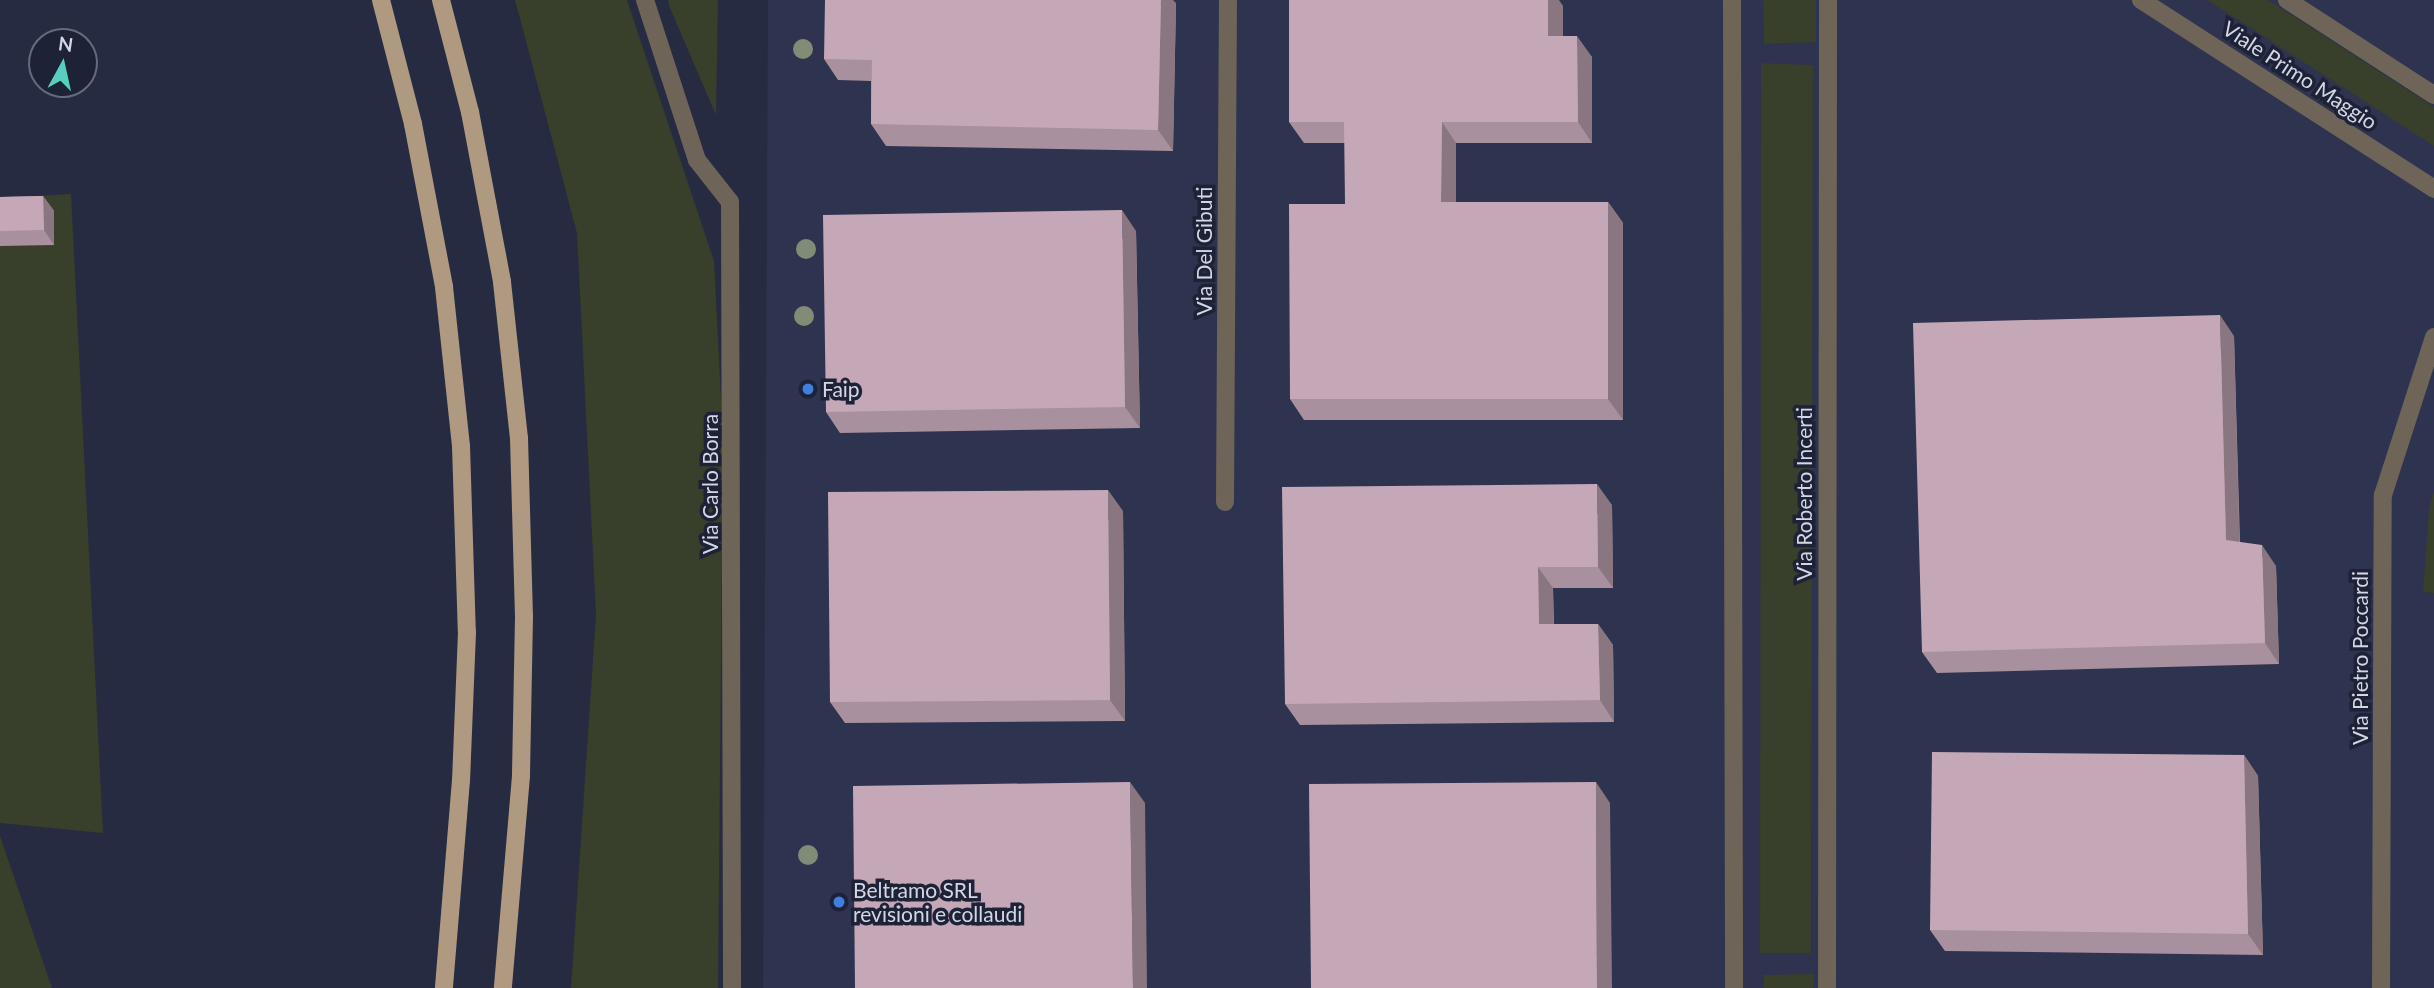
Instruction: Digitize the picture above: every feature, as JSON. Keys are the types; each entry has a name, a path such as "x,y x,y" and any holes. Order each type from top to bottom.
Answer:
{"main road":[{"path":"381,0 413,124 444,287 461,446 467,632 461,780 444,988"},
{"path":"441,0 470,112 502,282 519,438 524,617 521,776 503,988"}],"street":[{"name":"Via Carlo Borra","path":"645,0 697,160 730,202 733,349 732,988"},
{"name":"Via Del Gibuti","path":"1225,502 1228,0"},
{"path":"1732,0 1734,988"},
{"name":"Via Roberto Incerti","path":"1826,988 1828,0"},
{"name":"Viale Primo Maggio","path":"2140,0 2434,189"},
{"path":"2287,0 2434,95"},
{"name":"Via Pietro Poccardi","path":"2381,988 2383,495 2434,337"}],"shaded area":[{"path":"768,0 2434,0 2434,988 763,988"}],"green space":[{"path":"515,0 627,0 714,261 723,438 718,988 571,988 596,614 577,233"},
{"path":"668,0 718,0 716,115 670,8"},
{"path":"1763,0 1816,0 1816,42 1764,44"},
{"path":"2207,0 2268,0 2434,107 2434,146"},
{"path":"1761,63 1813,65 1811,953 1760,953"},
{"path":"71,194 103,833 0,823 0,198"},
{"path":"2434,490 2434,593 2423,592 2429,509"},
{"path":"0,836 52,988 0,988"},
{"path":"1814,974 1813,988 1763,988 1764,975"}],"building":[{"path":"825,0 1161,0 1158,130 871,124 872,60 824,59"},
{"path":"1289,0 1548,0 1548,36 1577,36 1578,122 1442,122 1441,202 1608,202 1608,399 1290,399 1289,204 1345,204 1344,122 1289,122"},
{"path":"43,196 44,230 0,231 0,197"},
{"path":"1122,210 1125,407 826,412 823,215"},
{"path":"2220,315 2226,540 2262,545 2265,643 1922,652 1913,323"},
{"path":"1597,484 1598,567 1538,567 1539,624 1598,624 1600,700 1285,704 1282,487"},
{"path":"1108,490 1110,700 830,702 828,492"},
{"path":"1932,752 2244,755 2248,934 1930,930"},
{"path":"1130,782 1133,988 855,988 853,786"},
{"path":"1596,782 1597,988 1311,988 1309,784"}],"place":[{"name":"Faip","path":"808,389"},
{"name":"Beltramo SRL revisioni e collaudi","path":"839,902"}]}
